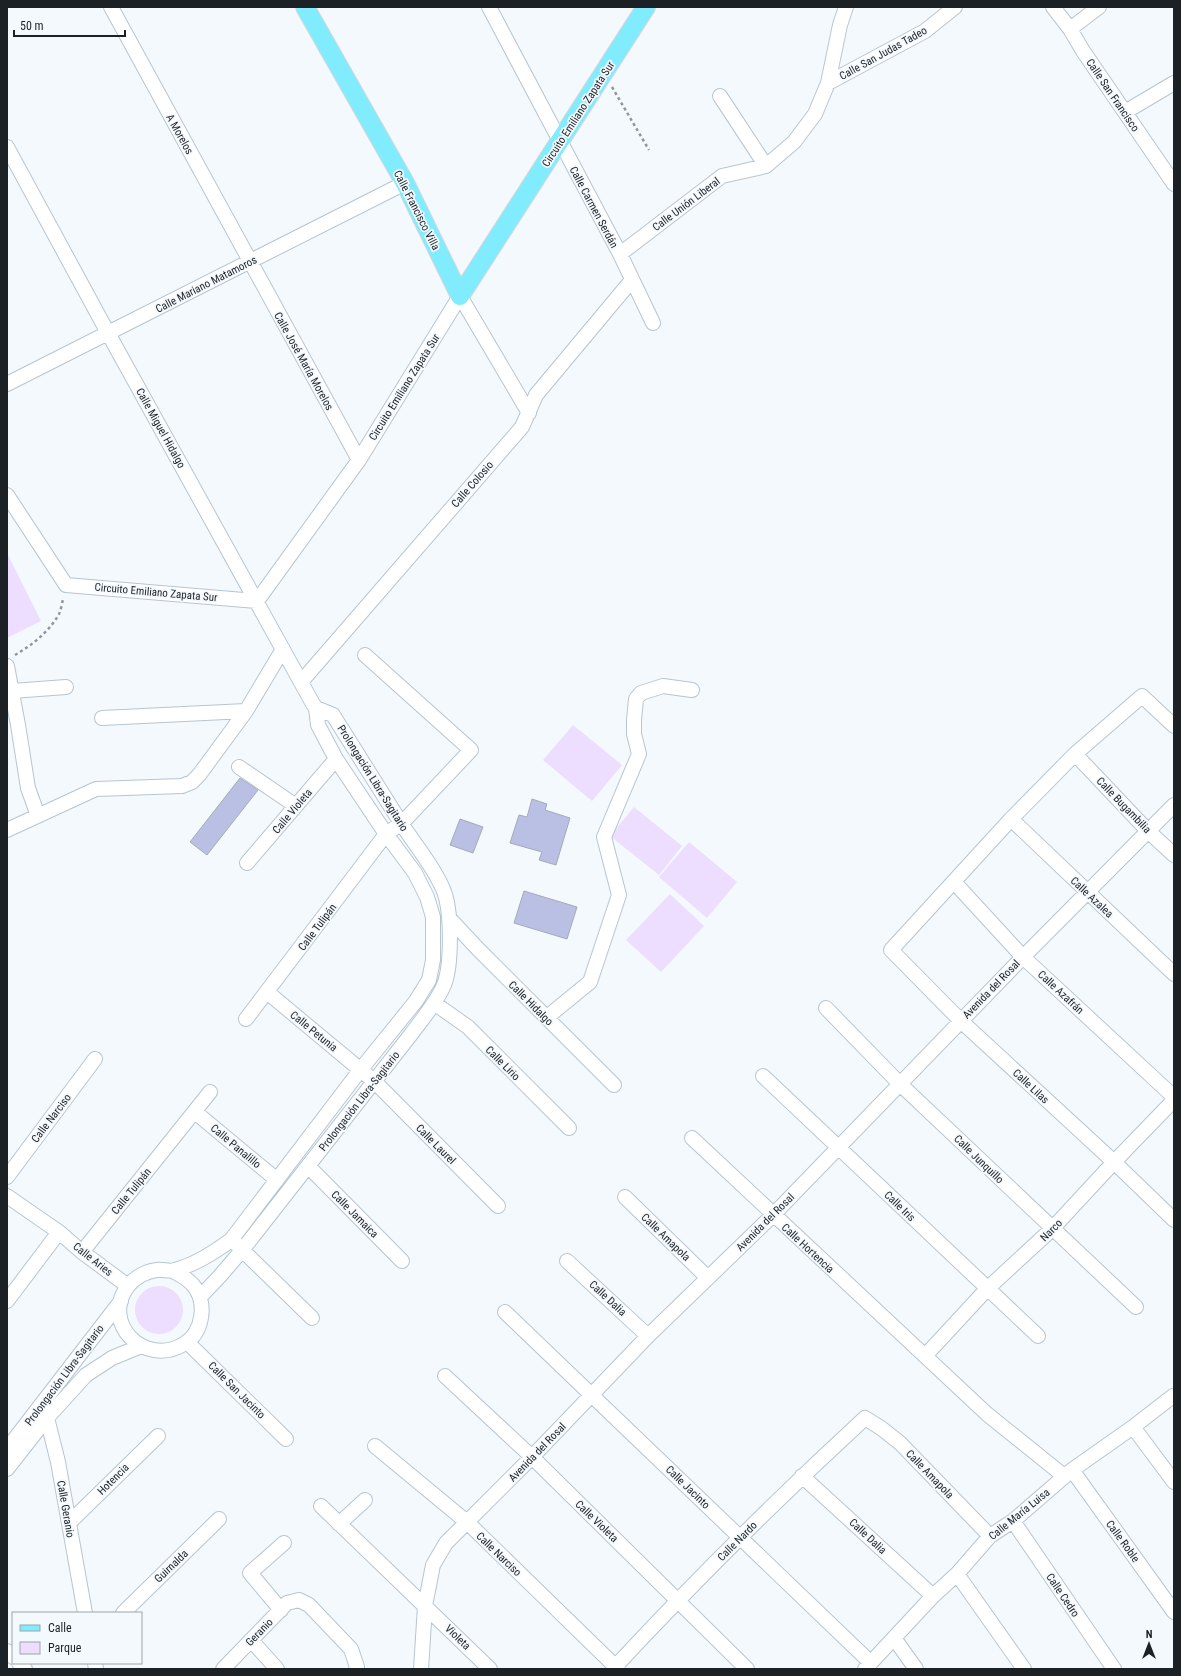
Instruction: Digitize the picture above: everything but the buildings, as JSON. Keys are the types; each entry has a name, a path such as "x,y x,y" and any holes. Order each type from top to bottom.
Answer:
{"main road":[{"name":"Calle Francisco Villa","path":"305,7 405,184 460,296"},
{"name":"Circuito Emiliano Zapata Sur","path":"460,296 646,7"}],"street":[{"name":"A Morelos","path":"111,7 250,262"},
{"name":"Calle Carmen Serdán","path":"489,7 620,254 653,323"},
{"name":"Calle Unión Liberal","path":"620,254 722,176 766,166 794,142 816,114 828,83 840,25 846,7"},
{"name":"Calle San Judas Tadeo","path":"828,83 924,31 955,7"},
{"name":"Calle San Francisco","path":"1053,7 1070,29 1083,51 1174,184"},
{"path":"1070,29 1099,7"},
{"path":"1125,112 1174,82"},
{"path":"720,96 766,166"},
{"name":"Calle Miguel Hidalgo","path":"7,147 108,333 316,708"},
{"name":"Calle Mariano Matamoros","path":"7,384 405,184"},
{"name":"Calle José María Morelos","path":"250,262 359,460"},
{"name":"Calle Colosio","path":"301,682 522,426 529,414 536,395 632,280"},
{"name":"Calle Francisco Villa","path":"460,296 529,414"},
{"name":"Circuito Emiliano Zapata Sur","path":"66,584 257,600 359,460 460,296"},
{"path":"7,495 66,584"},
{"path":"7,830 96,789 182,786 192,782 199,775 246,711 283,649"},
{"name":"Calle Tulipán","path":"246,1019 386,834 402,823 471,750 365,655"},
{"path":"10,661 12,691 28,788 38,816"},
{"path":"546,1018 590,982 619,895 604,837 639,754 634,734 636,699 641,693 663,686 692,690"},
{"path":"12,691 66,687"},
{"path":"954,882 1011,819 1075,754 1142,696 1174,726"},
{"name":"Prolongación Libra-Sagitario","path":"173,1271 202,1260 231,1240 361,1069 416,1001 429,980 433,960 433,917 427,897 415,873 386,834 336,758 318,725 316,708 333,715 430,864 444,890 450,919 448,960 444,984 434,1002 412,1033 242,1249 220,1276 200,1297"},
{"path":"102,718 246,711"},
{"name":"Calle Bugambilia","path":"1075,754 1148,831 1174,855"},
{"name":"Calle Violeta","path":"247,863 336,758"},
{"path":"239,767 296,806"},
{"name":"Avenida del Rosal","path":"421,1669 425,1606 433,1565 446,1543 468,1523 593,1395 648,1336 773,1215 1023,957 1174,805"},
{"name":"Calle Azalea","path":"1011,819 1174,974"},
{"name":"Calle Lilas","path":"954,882 891,950 961,1021 1114,1162 1174,1220"},
{"name":"Calle Azafrán","path":"954,882 1023,957 1174,1098"},
{"name":"Calle Hidalgo","path":"450,919 546,1018 614,1085"},
{"name":"Calle Petunia","path":"267,992 374,1081"},
{"name":"Calle Lirio","path":"434,1002 468,1027 569,1128"},
{"name":"Calle Junquillo","path":"826,1008 900,1084 1136,1307"},
{"name":"Calle Narciso","path":"7,1177 95,1059"},
{"name":"Calle Iris","path":"763,1076 1038,1336"},
{"name":"Calle Laurel","path":"374,1081 498,1206"},
{"name":"Calle Tulipán","path":"82,1252 210,1092"},
{"name":"Narco","path":"925,1356 987,1289 1052,1229 1174,1098"},
{"name":"Calle Panalillo","path":"195,1112 277,1180"},
{"name":"Calle Hortencia","path":"692,1138 925,1356"},
{"name":"Calle Jamaica","path":"308,1166 402,1261"},
{"name":"Calle Aries","path":"7,1196 59,1232 82,1252 128,1286"},
{"name":"Calle Amapola","path":"625,1197 708,1278"},
{"path":"7,1301 59,1232"},
{"path":"231,1240 312,1318"},
{"name":"Calle Dalia","path":"567,1261 648,1336"},
{"path":"156,1270 173,1271 184,1277 193,1286 200,1297 202,1309 201,1321 196,1333 187,1342 177,1348 165,1351 152,1351 140,1346 127,1334 120,1316 121,1300 128,1286 140,1275 156,1270"},
{"name":"Prolongación Libra-Sagitario","path":"7,1469 44,1412 121,1300"},
{"name":"Calle Jacinto","path":"505,1312 741,1538 868,1666"},
{"name":"Calle San Jacinto","path":"187,1342 286,1439"},
{"name":"Prolongación Libra-Sagitario","path":"7,1449 44,1412 86,1375 112,1358 140,1346"},
{"path":"925,1356 987,1414 1068,1473"},
{"name":"Calle Violeta","path":"445,1376 532,1457 747,1669"},
{"name":"Calle María Luisa","path":"868,1666 933,1596 957,1574 990,1536 1013,1521 1068,1473 1133,1427 1173,1396"},
{"name":"Calle Geranio","path":"44,1412 58,1462 85,1612"},
{"name":"Calle Amapola","path":"865,1418 882,1428 900,1443 990,1536"},
{"name":"Calle Nardo","path":"616,1668 678,1600 802,1476 865,1418"},
{"path":"1133,1427 1174,1482"},
{"name":"Hotencia","path":"69,1523 158,1436"},
{"name":"Calle Narciso","path":"375,1446 468,1523 616,1668"},
{"name":"Calle Roble","path":"1068,1473 1174,1612"},
{"name":"Calle Dalia","path":"802,1476 933,1596"},
{"path":"339,1524 365,1500"},
{"name":"Violeta","path":"321,1506 490,1669"},
{"name":"Guirnalda","path":"124,1612 219,1519"},
{"name":"Calle Cedro","path":"1013,1521 1114,1669"},
{"path":"281,1610 250,1573 284,1543"},
{"path":"957,1574 1024,1669"},
{"name":"Geranio","path":"226,1668 287,1603 299,1600 310,1605 351,1649 357,1667 356,1669"},
{"path":"894,1638 916,1669"},
{"path":"251,1640 277,1669"}],"path":[{"path":"604,73 649,150"},
{"path":"10,661 32,645 60,614 66,584"}],"green space":[{"path":"7,553 41,621 7,638"},
{"path":"573,725 622,765 592,801 543,760"},
{"path":"634,807 682,846 659,875 610,836"},
{"path":"689,842 737,882 707,918 659,877"},
{"path":"670,894 704,926 661,972 626,940"},
{"path":"154,1286 164,1286 173,1290 179,1296 182,1301 182,1319 173,1330 164,1334 154,1334 145,1330 139,1324 135,1315 135,1305 139,1296 145,1290"}]}
